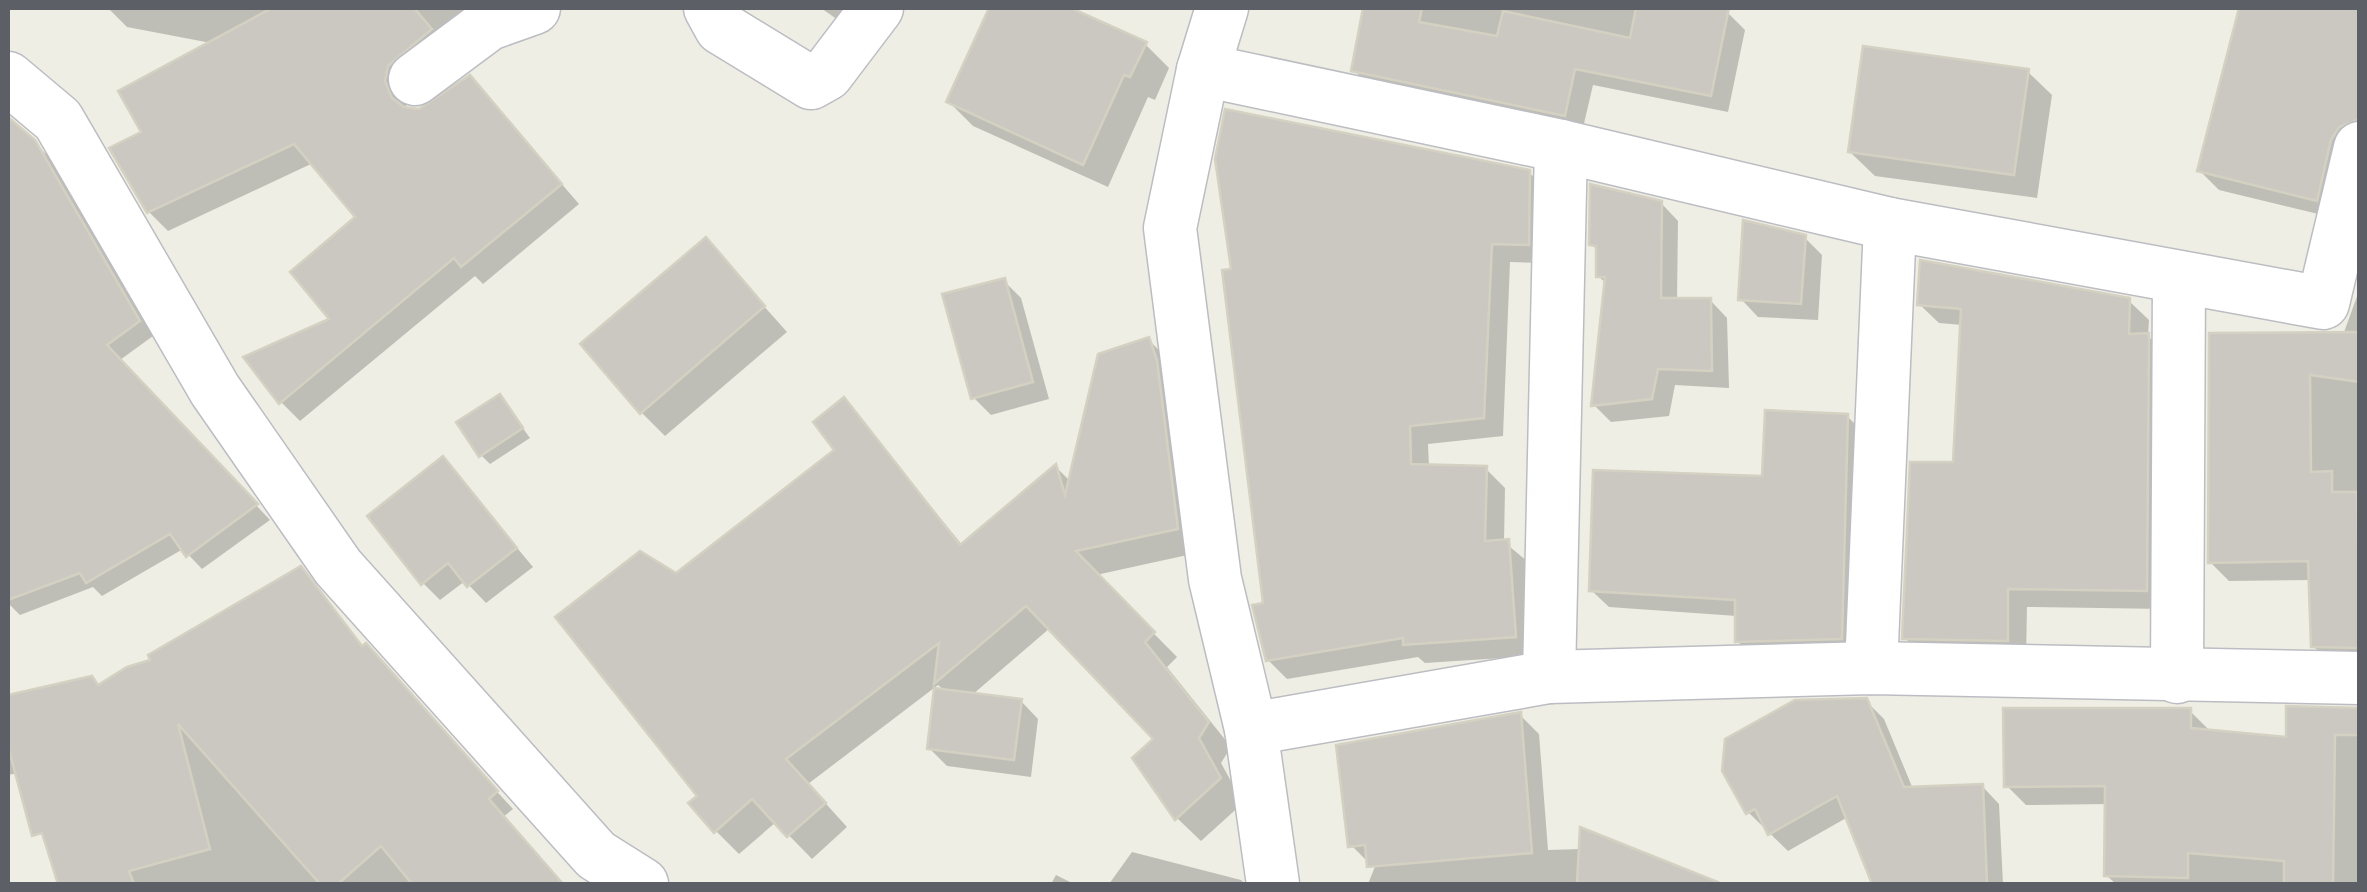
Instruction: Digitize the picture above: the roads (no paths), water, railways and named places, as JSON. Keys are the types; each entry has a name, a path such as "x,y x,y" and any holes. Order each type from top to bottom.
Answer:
{"street":[{"path":"414,79 489,24 534,8"},
{"path":"702,9 721,28 810,83 827,74 876,8"},
{"path":"1222,8 1203,70 1170,228 1215,579 1251,729 1273,884"},
{"path":"1203,70 1561,146 1890,224 2323,303 2360,148"},
{"path":"8,78 58,120 215,390 338,568 596,855 642,884"},
{"path":"1549,677 1561,146"},
{"path":"1871,668 1890,224"},
{"path":"2176,677 2179,278"},
{"path":"1251,729 1549,677 1871,668 2360,678"}]}
